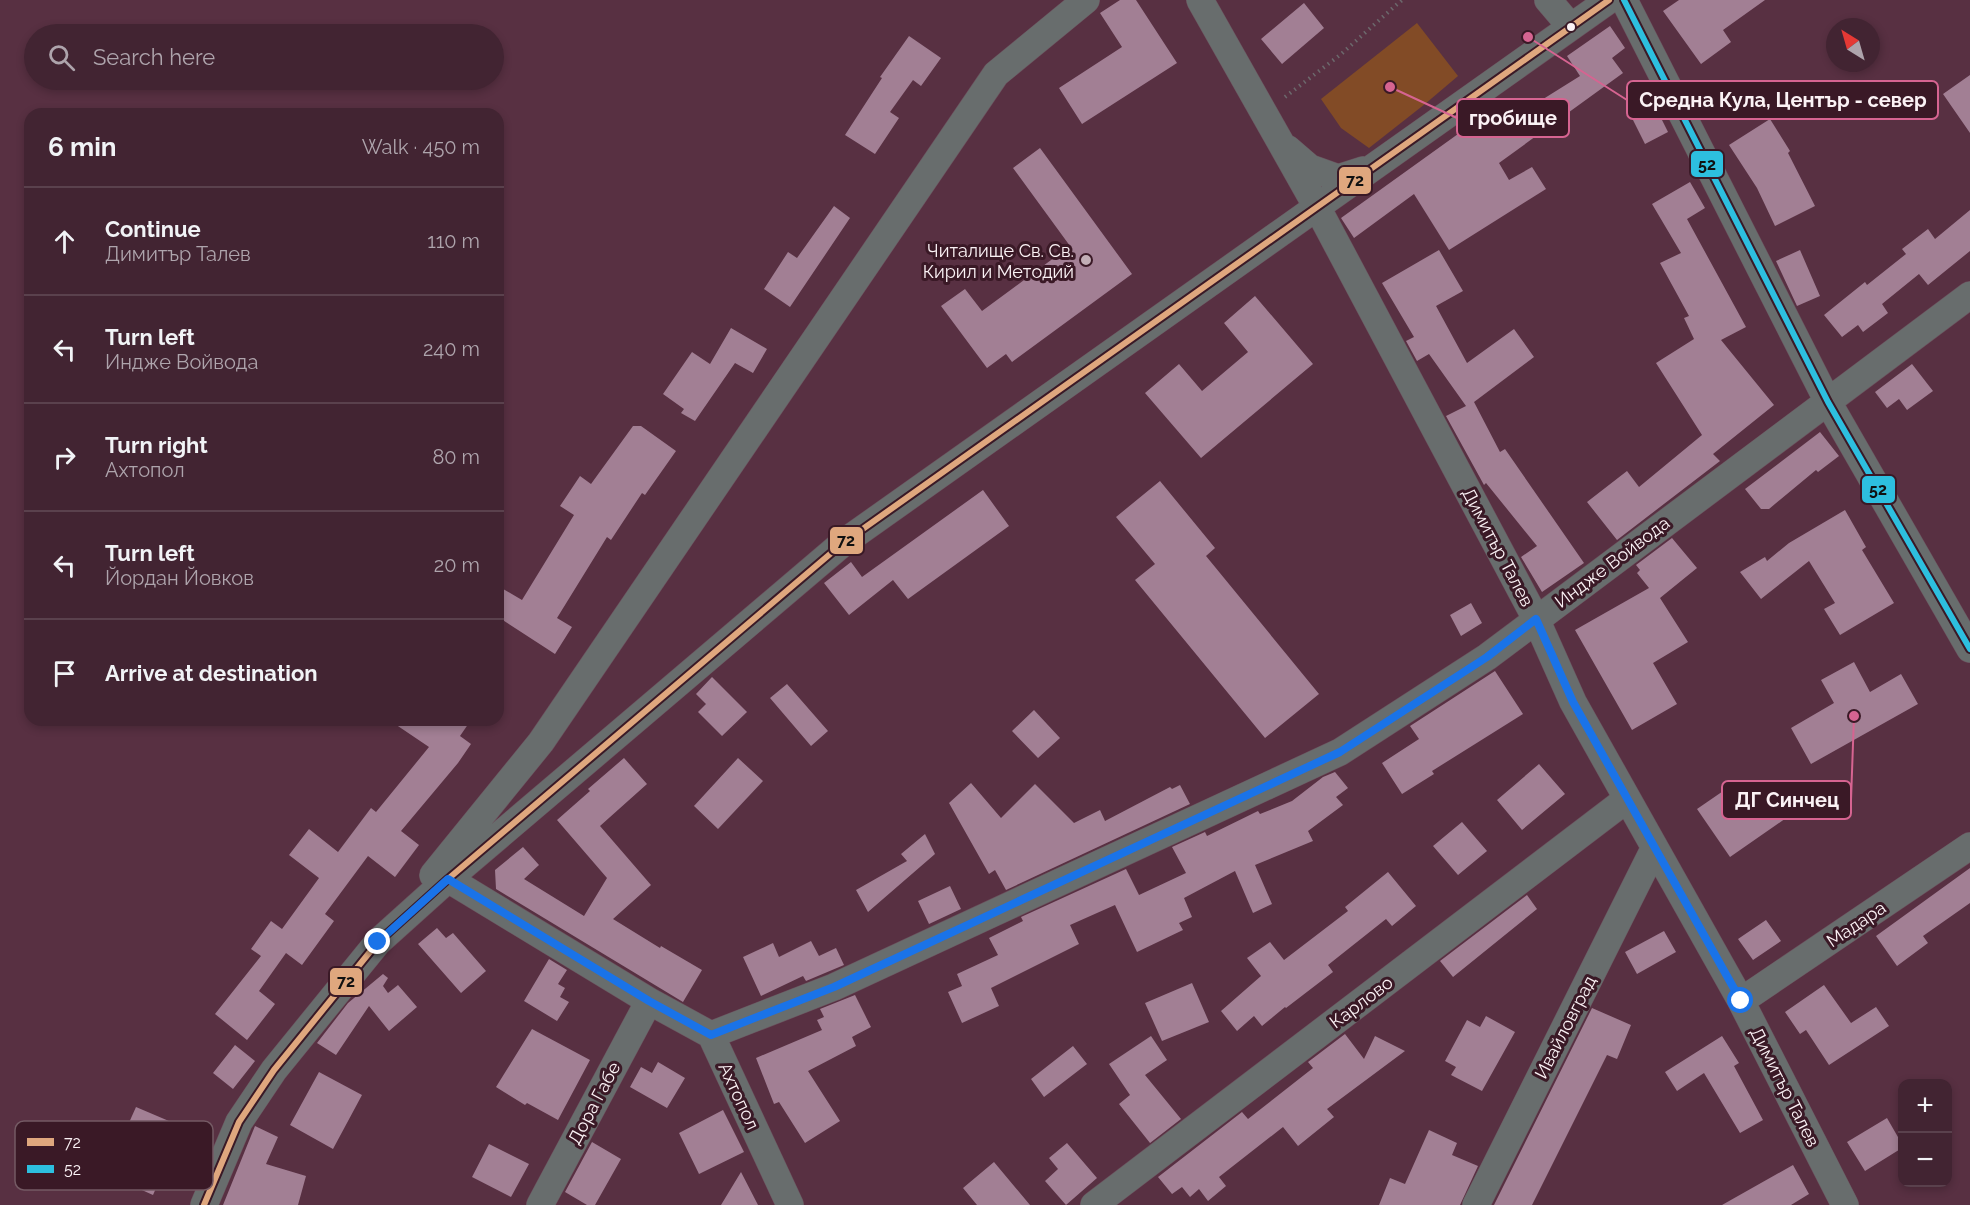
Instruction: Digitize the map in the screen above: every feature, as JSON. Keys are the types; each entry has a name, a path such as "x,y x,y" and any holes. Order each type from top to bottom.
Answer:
{"street":[{"path":"213,1184 239,1122 274,1070 541,742 996,74 1086,0"},
{"name":"Димитър Талев","path":"1200,0 1317,207 1536,619 1573,702 1741,1001 1845,1205"},
{"path":"1548,0 1571,27"},
{"path":"378,942 448,879 843,543 1609,0"},
{"path":"1624,0 1828,402 1970,648"},
{"path":"1278,140 1310,168 1338,178 1375,166"},
{"name":"Индже Войвода","path":"711,1035 834,987 1340,752 1487,657 1970,295"},
{"name":"Карлово","path":"1094,1205 1627,800"},
{"name":"Мадара","path":"1741,1001 1970,846"},
{"name":"Ивайловград","path":"1476,1205 1654,849"},
{"path":"448,879 649,1001 711,1035"},
{"name":"Дора Габе","path":"540,1205 649,1001"},
{"name":"Ахтопол","path":"711,1035 790,1205"},
{"path":"204,1205 210,1190"}],"path":[{"path":"1262,109 1288,96 1340,55 1402,0"}],"shaded area":[{"path":"1417,23 1458,76 1369,148 1341,128 1321,99"}],"building":[{"path":"1120,0 1136,0 1177,63 1082,124 1059,88 1122,47 1100,13"},
{"path":"1679,0 1765,0 1723,30 1731,42 1701,64 1663,11"},
{"path":"1304,3 1324,28 1282,64 1261,39"},
{"path":"1610,26 1625,48 1612,58 1623,73 1499,163 1509,180 1532,167 1546,189 1449,250 1414,194 1354,238 1341,218 1497,106 1508,121 1580,76 1567,56"},
{"path":"909,36 941,58 921,86 913,80 890,112 899,118 875,154 845,135 882,78 880,77"},
{"path":"1970,75 1970,133 1943,94"},
{"path":"1654,104 1668,132 1645,144 1631,116"},
{"path":"1770,119 1790,151 1788,153 1815,206 1775,226 1757,188 1729,145"},
{"name":"Читалище Св. Св. Кирил и Методий","path":"1040,148 1132,274 1012,362 1006,354 987,368 941,306 965,289 982,311 1070,246 1013,168"},
{"path":"1690,182 1705,208 1687,219 1746,327 1721,340 1774,405 1713,454 1720,461 1617,540 1587,502 1627,471 1639,487 1702,435 1656,363 1694,339 1684,318 1689,316 1660,263 1681,253 1652,204"},
{"path":"834,206 850,218 790,307 764,289 788,252 797,258"},
{"path":"1970,210 1970,251 1928,285 1919,274 1882,304 1888,313 1863,332 1858,325 1842,337 1824,315 1865,282 1867,285 1906,254 1902,249 1928,229 1935,239"},
{"path":"1439,250 1463,291 1436,306 1467,363 1514,329 1534,357 1474,402 1500,452 1505,449 1584,563 1542,592 1521,557 1537,546 1486,483 1484,485 1446,416 1466,406 1429,354 1417,361 1406,341 1414,337 1382,283"},
{"path":"1800,250 1820,296 1797,306 1776,261"},
{"path":"1255,296 1313,364 1201,458 1145,393 1179,364 1202,391 1248,352 1224,323"},
{"path":"731,328 767,349 753,373 735,363 695,421 681,413 684,409 663,394 692,352 710,364"},
{"path":"1912,364 1933,391 1907,410 1899,399 1887,408 1875,392"},
{"path":"633,426 641,426 676,451 645,495 642,493 611,540 607,537 557,618 572,627 555,654 504,621 504,590 522,600 574,515 560,506 580,476 591,484"},
{"path":"1820,432 1839,456 1818,472 1816,470 1769,509 1761,509 1745,489"},
{"path":"1160,481 1215,548 1206,556 1319,694 1265,738 1135,580 1155,564 1116,517"},
{"path":"983,490 1009,526 908,599 893,580 849,615 824,583 851,562 862,577"},
{"path":"1845,510 1866,547 1862,550 1894,603 1840,635 1824,609 1835,603 1809,561 1761,599 1740,572 1765,557 1767,561 1789,543"},
{"path":"1672,538 1697,568 1660,598 1688,642 1653,663 1677,704 1632,730 1575,630 1649,588 1637,573 1640,570 1636,565"},
{"path":"1471,603 1482,623 1461,636 1450,615"},
{"path":"1854,662 1870,692 1901,674 1918,704 1811,764 1791,728 1834,703 1821,680"},
{"path":"1495,671 1523,714 1432,771 1434,774 1402,794 1382,763 1419,739 1410,726"},
{"path":"712,677 747,712 722,736 698,712 706,704 696,694"},
{"path":"787,684 828,731 811,746 770,698"},
{"path":"1034,710 1060,738 1038,758 1012,731"},
{"path":"398,726 467,726 460,736 471,744 401,831 419,845 395,877 368,856 325,914 334,921 302,965 286,953 259,991 275,1004 247,1040 215,1014 261,956 251,949 271,921 282,929 319,878 289,855 309,829 338,852 371,808 376,812 429,747"},
{"path":"624,758 647,784 600,826 651,885 613,919 702,970 683,1002 496,889 495,870 523,847 539,865 524,879 584,916 607,878 557,820"},
{"path":"738,758 763,781 718,829 694,806"},
{"path":"1539,764 1565,794 1522,830 1497,800"},
{"path":"1335,772 1348,788 1336,797 1343,805 1308,831 1313,841 1255,865 1272,904 1253,913 1235,871 1184,898 1192,917 1179,923 1183,930 1137,952 1115,905 1070,925 1079,944 991,988 999,1006 962,1023 948,992 962,986 957,974 998,955 989,938 1023,921 1021,917 1126,869 1139,895 1186,873 1172,847 1205,832 1207,836 1258,811 1260,814 1292,801 1323,777"},
{"path":"971,783 1001,818 1035,784 1074,823 1100,810 1105,821 1170,787 1172,789 1180,785 1190,804 1006,890 995,870 989,874 949,803"},
{"path":"1767,784 1789,816 1730,857 1697,809 1729,787 1740,803"},
{"path":"1462,822 1487,851 1458,875 1433,846"},
{"path":"925,834 935,854 868,912 856,890 907,861 901,854"},
{"path":"1970,868 1970,903 1923,936 1928,943 1897,966 1876,936"},
{"path":"1388,872 1416,906 1392,926 1386,919 1328,965 1333,972 1262,1026 1254,1016 1237,1031 1221,1011 1261,976 1247,958 1270,942 1284,960 1348,911 1345,907"},
{"path":"950,886 961,909 929,924 918,901"},
{"path":"1527,895 1537,909 1453,977 1440,961"},
{"path":"1766,920 1781,941 1753,960 1738,939"},
{"path":"437,928 446,938 453,933 486,971 461,993 418,944"},
{"path":"1664,931 1676,952 1637,974 1625,952"},
{"path":"811,941 819,956 836,948 844,965 806,981 803,976 761,996 743,957 773,943 779,957"},
{"path":"549,959 567,970 558,984 565,988 560,997 569,1002 557,1021 524,1001"},
{"path":"383,974 388,978 383,986 388,993 398,985 417,1007 389,1031 369,1006 336,1055 317,1043 348,1003"},
{"path":"1192,983 1209,1022 1162,1041 1145,1003"},
{"path":"1824,985 1851,1023 1876,1007 1889,1026 1829,1065 1806,1030 1800,1034 1785,1012"},
{"path":"855,995 871,1027 852,1037 856,1046 808,1071 840,1121 805,1143 779,1102 774,1104 756,1058 822,1030 817,1020 824,1017 820,1009"},
{"path":"1592,1008 1631,1025 1617,1059 1607,1055 1532,1205 1494,1205"},
{"path":"1486,1016 1515,1032 1482,1091 1451,1075 1456,1067 1445,1061 1467,1020 1480,1027"},
{"path":"532,1029 590,1060 558,1120 527,1103 525,1105 496,1087"},
{"path":"1345,1034 1364,1059 1375,1036 1405,1051 1327,1109 1334,1117 1298,1146 1283,1127 1219,1177 1226,1186 1208,1201 1199,1189 1190,1197 1182,1187 1172,1194 1158,1177 1242,1112 1248,1119 1313,1068 1308,1062"},
{"path":"1151,1036 1167,1060 1145,1075 1181,1119 1150,1143 1119,1104 1130,1095 1109,1064"},
{"path":"1722,1036 1739,1063 1734,1066 1763,1120 1740,1133 1704,1073 1677,1091 1665,1072"},
{"path":"235,1045 255,1061 233,1089 213,1073"},
{"path":"1073,1046 1087,1064 1044,1097 1031,1079"},
{"path":"658,1062 685,1078 667,1108 630,1087 641,1067 652,1073"},
{"path":"319,1072 362,1095 333,1149 290,1125"},
{"path":"136,1107 169,1121 130,1121"},
{"path":"723,1110 744,1152 699,1174 679,1133"},
{"path":"1887,1118 1898,1137 1898,1150 1865,1171 1847,1142"},
{"path":"255,1126 278,1137 266,1164 306,1176 298,1205 223,1205"},
{"path":"1429,1130 1457,1143 1452,1155 1478,1166 1460,1205 1379,1205 1390,1178 1405,1184"},
{"path":"592,1142 621,1159 595,1205 587,1205 565,1192"},
{"path":"1067,1143 1097,1178 1066,1205 1045,1181 1058,1169 1049,1158"},
{"path":"489,1144 529,1164 511,1197 472,1177"},
{"path":"994,1162 1030,1205 977,1205 963,1188"},
{"path":"1793,1165 1809,1194 1791,1205 1722,1205"},
{"path":"741,1172 758,1205 721,1205"},
{"path":"142,1190 155,1190 153,1195"}],"transit line":[{"name":"72","path":"213,1184 239,1122 274,1070 378,942 448,879 843,543 1609,0"},
{"name":"52","path":"1624,0 1828,402 1970,649"},
{"name":"72","path":"204,1205 210,1190"}],"place":[{"name":"Средна Кула, Център - север","path":"1528,37"},
{"name":"гробище","path":"1390,87"},
{"name":"Читалище Св. Св. Кирил и Методий","path":"1086,260"},
{"name":"ДГ Синчец","path":"1854,716"}],"route":[{"path":"378,942 448,879 649,1001 711,1035 834,987 1340,752 1487,657 1536,619 1573,702 1741,1001"}]}
